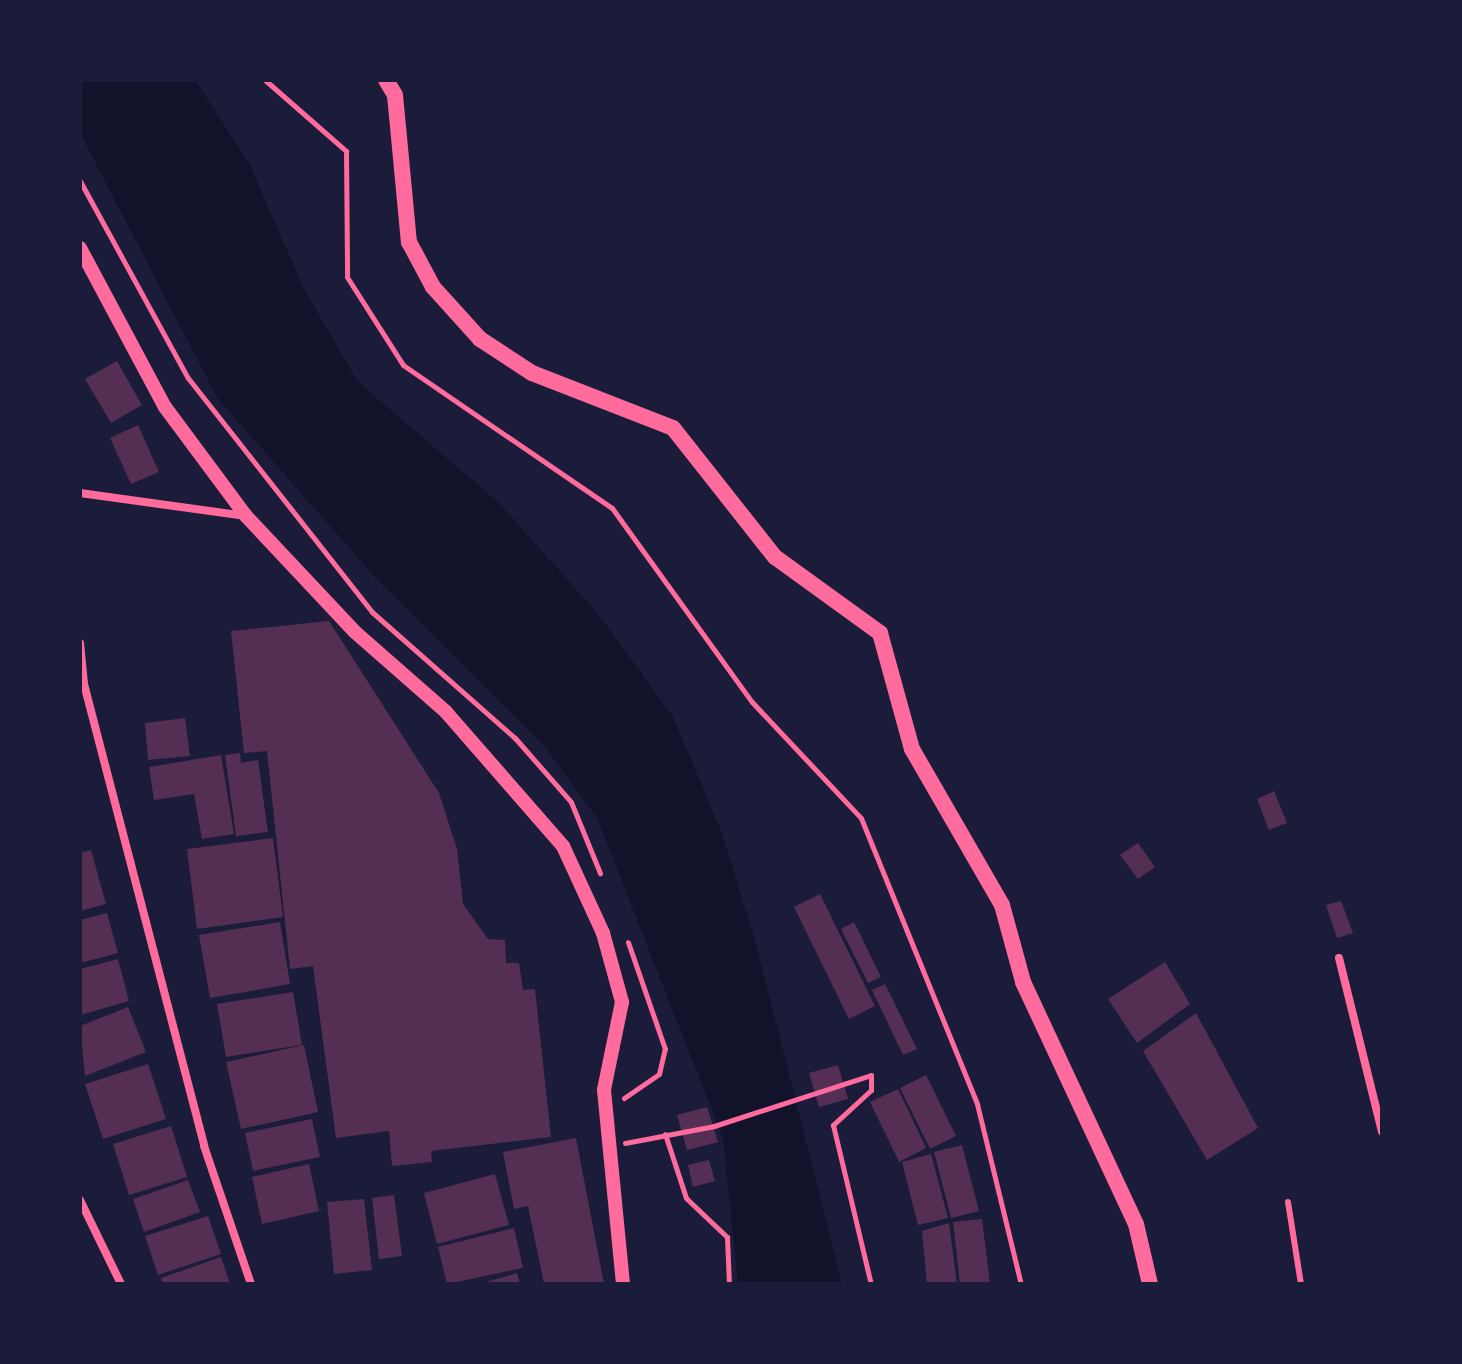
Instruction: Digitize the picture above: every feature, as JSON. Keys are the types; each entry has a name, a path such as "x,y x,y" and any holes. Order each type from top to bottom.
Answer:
{"main road":[{"path":"386,80 395,95 409,242 433,287 480,339 532,373 673,428 775,557 880,633 912,749 1002,905 1023,982 1132,1213 1150,1284"}],"street":[{"path":"80,248 165,407 246,516 355,632 446,712 563,846 603,933 622,1002 604,1090 604,1147 623,1284"},
{"path":"80,493 246,516"},
{"path":"80,643 84,684 204,1146 251,1284"},
{"path":"1339,958 1382,1132"},
{"path":"80,1200 121,1284"}],"lane":[{"path":"1288,1202 1301,1284"}],"path":[{"path":"265,80 346,151 347,277 403,365 612,508 752,702 861,818 977,1104 1021,1284"},
{"path":"604,1147 714,1126 871,1075 871,1090 833,1125 871,1284"},
{"path":"665,1134 686,1198 727,1237 729,1284"}],"shaded area":[{"path":"80,80 195,80 250,165 303,287 357,381 498,502 599,615 673,717 721,831 755,940 842,1284 738,1284 723,1138 597,818 543,744 374,576 218,399 80,133"}],"building":[{"path":"117,361 142,405 111,423 85,379"},
{"path":"138,425 159,472 131,484 110,438"},
{"path":"329,621 439,793 457,849 463,904 488,939 505,940 506,963 519,963 523,990 535,989 551,1137 431,1151 432,1162 392,1166 389,1131 336,1138 313,966 290,969 267,751 244,753 231,631"},
{"path":"185,718 190,756 148,760 145,723"},
{"path":"240,753 241,763 258,760 268,832 236,836 225,755"},
{"path":"221,755 234,834 202,839 194,794 154,800 149,767"},
{"path":"1274,791 1287,823 1269,830 1257,799"},
{"path":"273,838 283,917 197,929 187,849"},
{"path":"1138,843 1155,867 1138,879 1120,855"},
{"path":"91,850 106,904 80,911 80,853"},
{"path":"820,894 875,1006 849,1019 794,907"},
{"path":"1341,901 1353,933 1337,938 1326,905"},
{"path":"107,913 118,953 80,963 80,920"},
{"path":"280,922 290,984 210,998 199,935"},
{"path":"854,922 881,977 868,983 841,929"},
{"path":"118,959 129,1001 80,1015 80,969"},
{"path":"1165,962 1190,1004 1137,1043 1108,999"},
{"path":"885,984 917,1049 903,1055 872,990"},
{"path":"293,992 302,1045 226,1057 217,1004"},
{"path":"128,1007 146,1052 85,1076 80,1026"},
{"path":"1196,1013 1258,1128 1207,1160 1143,1051"},
{"path":"304,1045 318,1112 241,1129 226,1062"},
{"path":"148,1064 166,1119 103,1139 85,1084"},
{"path":"838,1065 848,1099 819,1107 809,1073"},
{"path":"926,1075 956,1136 930,1149 900,1088"},
{"path":"898,1089 926,1148 899,1162 870,1102"},
{"path":"707,1107 718,1142 687,1150 677,1115"},
{"path":"312,1119 320,1157 253,1171 245,1133"},
{"path":"171,1126 187,1177 129,1195 113,1144"},
{"path":"576,1138 604,1284 544,1284 528,1206 514,1209 503,1152"},
{"path":"962,1145 979,1211 951,1218 934,1152"},
{"path":"931,1154 948,1218 918,1225 902,1162"},
{"path":"709,1160 715,1181 693,1187 688,1165"},
{"path":"309,1164 319,1211 262,1224 252,1177"},
{"path":"495,1174 509,1225 437,1244 424,1193"},
{"path":"188,1180 200,1212 144,1232 133,1199"},
{"path":"394,1195 402,1256 379,1259 372,1198"},
{"path":"364,1199 372,1270 334,1274 327,1202"},
{"path":"208,1216 221,1254 158,1275 145,1236"},
{"path":"982,1219 990,1284 960,1284 953,1222"},
{"path":"949,1223 957,1284 927,1284 922,1231"},
{"path":"514,1228 523,1268 447,1284 438,1247"},
{"path":"221,1257 230,1284 163,1284 161,1278"},
{"path":"517,1273 520,1284 483,1284 483,1283"}]}
